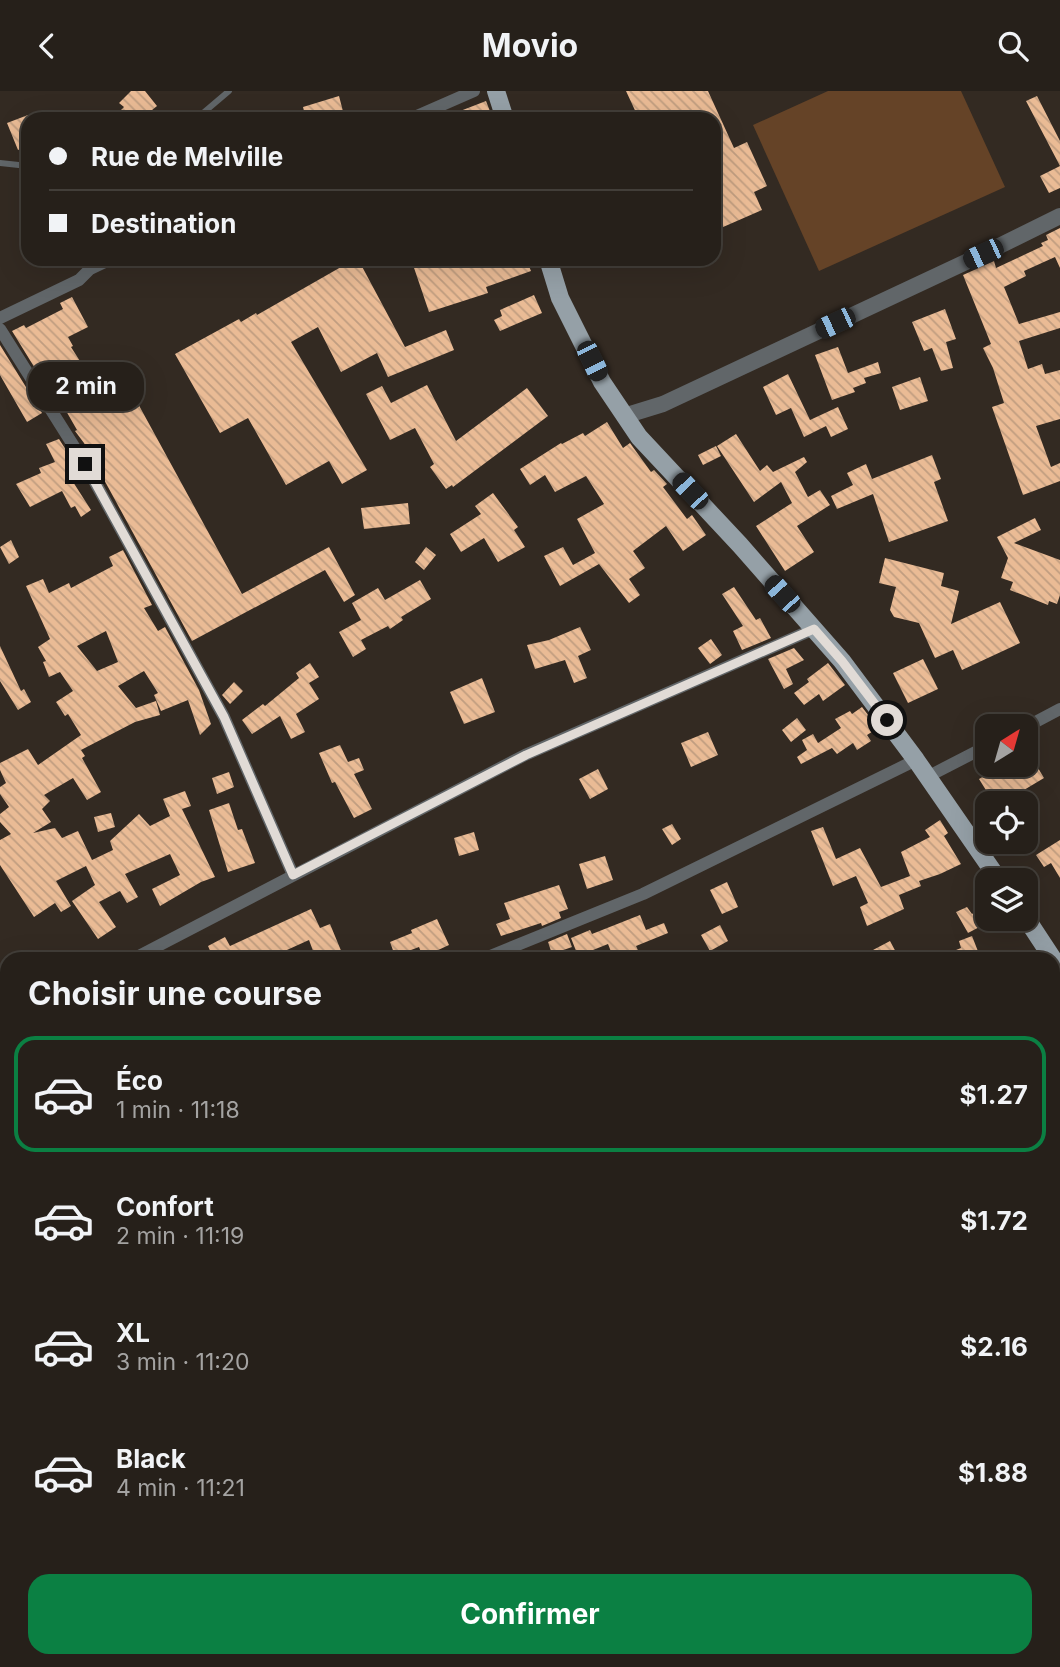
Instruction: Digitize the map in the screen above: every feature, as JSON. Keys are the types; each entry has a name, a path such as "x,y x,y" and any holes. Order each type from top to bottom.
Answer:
{"main road":[{"path":"496,91 503,112"},
{"path":"550,266 560,298 602,382 639,437 842,661 916,760 991,868"},
{"path":"1034,931 1048,952"}],"street":[{"path":"426,112 474,91"},
{"path":"624,416 663,404 1060,216"},
{"path":"0,317 79,280 85,266"},
{"path":"0,329 85,464 224,717 293,875"},
{"path":"146,952 526,755 814,629"},
{"path":"1038,721 1060,709"},
{"path":"927,777 975,753"},
{"path":"500,952 643,894 916,760"}],"lane":[{"path":"204,112 229,91"},
{"path":"0,163 21,165"}],"shaded area":[{"path":"828,91 961,91 1005,187 819,271 753,125"}],"building":[{"path":"131,91 145,91 157,106 150,112 119,112 124,107 119,103"},
{"path":"626,91 708,91 718,112 636,112"},
{"path":"339,96 343,112 304,112 303,107"},
{"path":"1037,96 1060,141 1060,166 1026,101"},
{"path":"486,101 490,112 458,112"},
{"path":"21,118 21,149 18,150 7,123"},
{"path":"721,120 734,148 747,142 767,186 754,192 762,210 721,228"},
{"path":"1060,166 1060,188 1049,193 1040,176"},
{"path":"1060,228 1060,268 1055,257 1024,271 1026,276 1004,287 1019,324 1060,312 1060,328 1019,341 1028,369 1042,364 1045,374 1060,370 1060,419 1036,426 1051,467 1060,463 1060,481 1023,495 992,407 1004,403 993,368 983,348 991,344 963,275 994,261 996,268 1043,246 1041,243 1048,240 1046,235"},
{"path":"343,266 362,266 405,347 446,330 454,350 388,377 377,353 341,372 318,327 291,342 367,470 342,484 329,461 286,485 248,418 220,433 175,354 239,319 241,322 256,313 257,315"},
{"path":"413,266 529,266 531,271 486,287 488,293 429,312"},
{"path":"534,295 542,313 500,331 494,320 502,316 500,310"},
{"path":"72,297 88,327 68,337 73,346 71,347 99,391 124,378 242,594 329,547 355,595 344,602 325,570 192,641 61,402 57,404 12,331 24,325 26,328 63,309 60,303"},
{"path":"945,309 956,339 946,342 953,368 941,371 932,348 924,351 912,322"},
{"path":"0,345 42,413 27,422 0,375"},
{"path":"838,347 848,373 878,362 881,373 864,378 866,383 853,388 855,392 832,400 815,355"},
{"path":"788,374 810,420 838,407 848,429 831,437 826,426 804,437 791,408 776,415 763,387"},
{"path":"920,377 928,401 900,410 892,387"},
{"path":"427,385 456,441 527,388 548,416 453,487 452,485 446,489 430,467 434,464 415,428 390,440 366,394 382,386 391,403"},
{"path":"607,422 623,448 630,443 651,472 654,470 667,484 663,487 687,519 692,515 706,535 683,551 666,526 633,551 645,568 629,579 640,595 629,603 599,564 560,586 544,556 563,547 573,565 595,553 577,519 604,504 586,476 555,492 545,475 530,485 520,469 561,443 583,433 585,436"},
{"path":"736,434 760,471 767,465 773,472 804,457 807,462 795,472 808,497 820,490 830,505 797,526 814,552 785,571 756,526 792,503 781,482 754,502 717,446"},
{"path":"59,439 73,461 66,471 91,510 81,517 75,506 71,508 62,491 30,507 16,484 41,473 39,468 55,462 46,444"},
{"path":"716,446 721,456 703,465 698,455"},
{"path":"932,455 941,479 934,482 948,521 889,542 873,494 837,509 831,496 853,485 847,473 866,464 872,479"},
{"path":"493,493 518,527 514,530 525,547 498,562 484,538 461,552 450,534 481,514 475,506"},
{"path":"408,503 410,524 364,529 361,508"},
{"path":"1035,518 1041,530 1014,543 1060,560 1060,595 1057,604 1049,601 1048,605 1010,590 1013,582 1001,578 1008,558 997,537"},
{"path":"11,540 19,557 9,564 0,547"},
{"path":"426,547 436,555 424,570 415,562"},
{"path":"123,550 152,605 144,608 158,631 165,627 199,690 211,724 200,735 188,700 161,711 154,695 158,693 144,671 118,686 136,708 156,701 160,715 135,722 81,750 85,756 82,758 101,792 87,800 73,778 44,795 50,801 42,809 51,822 33,833 55,828 62,838 78,831 92,860 113,850 110,841 139,814 150,826 170,816 163,799 185,791 191,806 182,809 215,877 201,882 160,906 152,889 180,875 170,854 125,874 138,897 127,903 120,891 99,902 116,927 98,939 72,901 95,885 86,866 56,881 71,906 61,912 55,903 34,917 0,865 0,840 11,834 0,822 0,814 9,807 0,794 0,787 6,783 0,763 28,749 38,765 81,735 68,714 65,716 56,702 73,691 60,672 49,677 43,662 46,661 38,647 50,639 26,586 43,579 49,593 69,583 71,588 113,566 109,557","holes":["106,631 118,662 97,671 77,646"]},
{"path":"885,558 944,573 941,586 959,591 951,624 1000,602 1020,643 962,670 953,650 935,658 919,623 894,617 890,610 896,587 879,583"},
{"path":"420,580 431,599 401,617 403,620 390,629 388,626 361,640 366,649 353,657 339,632 361,620 352,603 378,588 385,600"},
{"path":"734,587 756,620 760,618 771,638 742,650 733,631 743,626 722,594"},
{"path":"580,627 591,650 578,656 587,678 574,683 565,660 535,669 527,645 549,640"},
{"path":"711,639 722,655 710,664 698,648"},
{"path":"0,646 21,691 24,689 31,702 18,710 0,681"},
{"path":"794,648 804,660 786,669 793,684 784,689 768,659"},
{"path":"923,659 938,689 908,703 893,673"},
{"path":"310,663 319,677 309,683 319,699 296,714 305,732 291,739 280,716 252,734 242,720 263,704 265,706 299,678 296,673"},
{"path":"828,663 845,685 823,701 819,694 804,705 794,693"},
{"path":"482,678 495,712 464,724 450,692"},
{"path":"234,682 243,691 230,704 222,695"},
{"path":"862,707 878,728 867,735 871,741 857,750 853,743 837,754 832,748 801,764 797,757 807,750 802,740 813,734 818,743 841,728 835,719 850,711 852,714"},
{"path":"797,718 806,730 791,742 782,730"},
{"path":"708,732 718,755 691,767 681,743"},
{"path":"340,745 348,762 359,758 364,770 354,774 372,809 354,818 335,782 332,783 319,753"},
{"path":"1038,768 1044,778 1022,791 986,791 979,779 1038,777"},
{"path":"598,769 608,789 590,799 579,779"},
{"path":"229,772 234,787 217,794 212,778"},
{"path":"229,803 238,830 242,829 255,863 228,872 209,810"},
{"path":"111,813 115,827 98,832 94,817"},
{"path":"940,820 948,833 944,836 961,864 919,881 921,886 899,895 904,909 867,926 860,907 868,903 856,876 833,886 811,831 823,827 836,859 860,848 881,887 910,876 901,852 930,837 925,830"},
{"path":"672,824 681,839 672,845 662,829"},
{"path":"474,832 479,850 459,856 454,838"},
{"path":"1060,840 1060,878 1051,863 1044,867 1036,855"},
{"path":"605,856 613,880 587,889 579,864"},
{"path":"727,882 738,907 722,914 710,890"},
{"path":"559,885 568,909 559,912 561,918 542,926 541,923 501,936 496,924 510,919 504,903"},
{"path":"967,907 972,914 975,912 975,929 968,933 956,912"},
{"path":"311,909 320,928 330,924 342,952 313,952 309,940 282,952 211,952 208,946 225,937 230,946"},
{"path":"640,915 646,930 664,923 668,933 636,946 639,952 611,952 608,944 588,952 576,952 571,938 590,930 592,934"},
{"path":"437,919 449,945 434,952 421,952 419,947 406,952 394,952 390,942 412,933 411,930"},
{"path":"720,925 728,941 710,951 701,935"},
{"path":"567,934 572,947 551,952 548,942"},
{"path":"972,936 978,952 951,952 961,948 959,941"},
{"path":"890,941 896,952 869,952"}],"route":[{"path":"85,464 224,717 293,875 526,755 814,629 887,720"}]}
